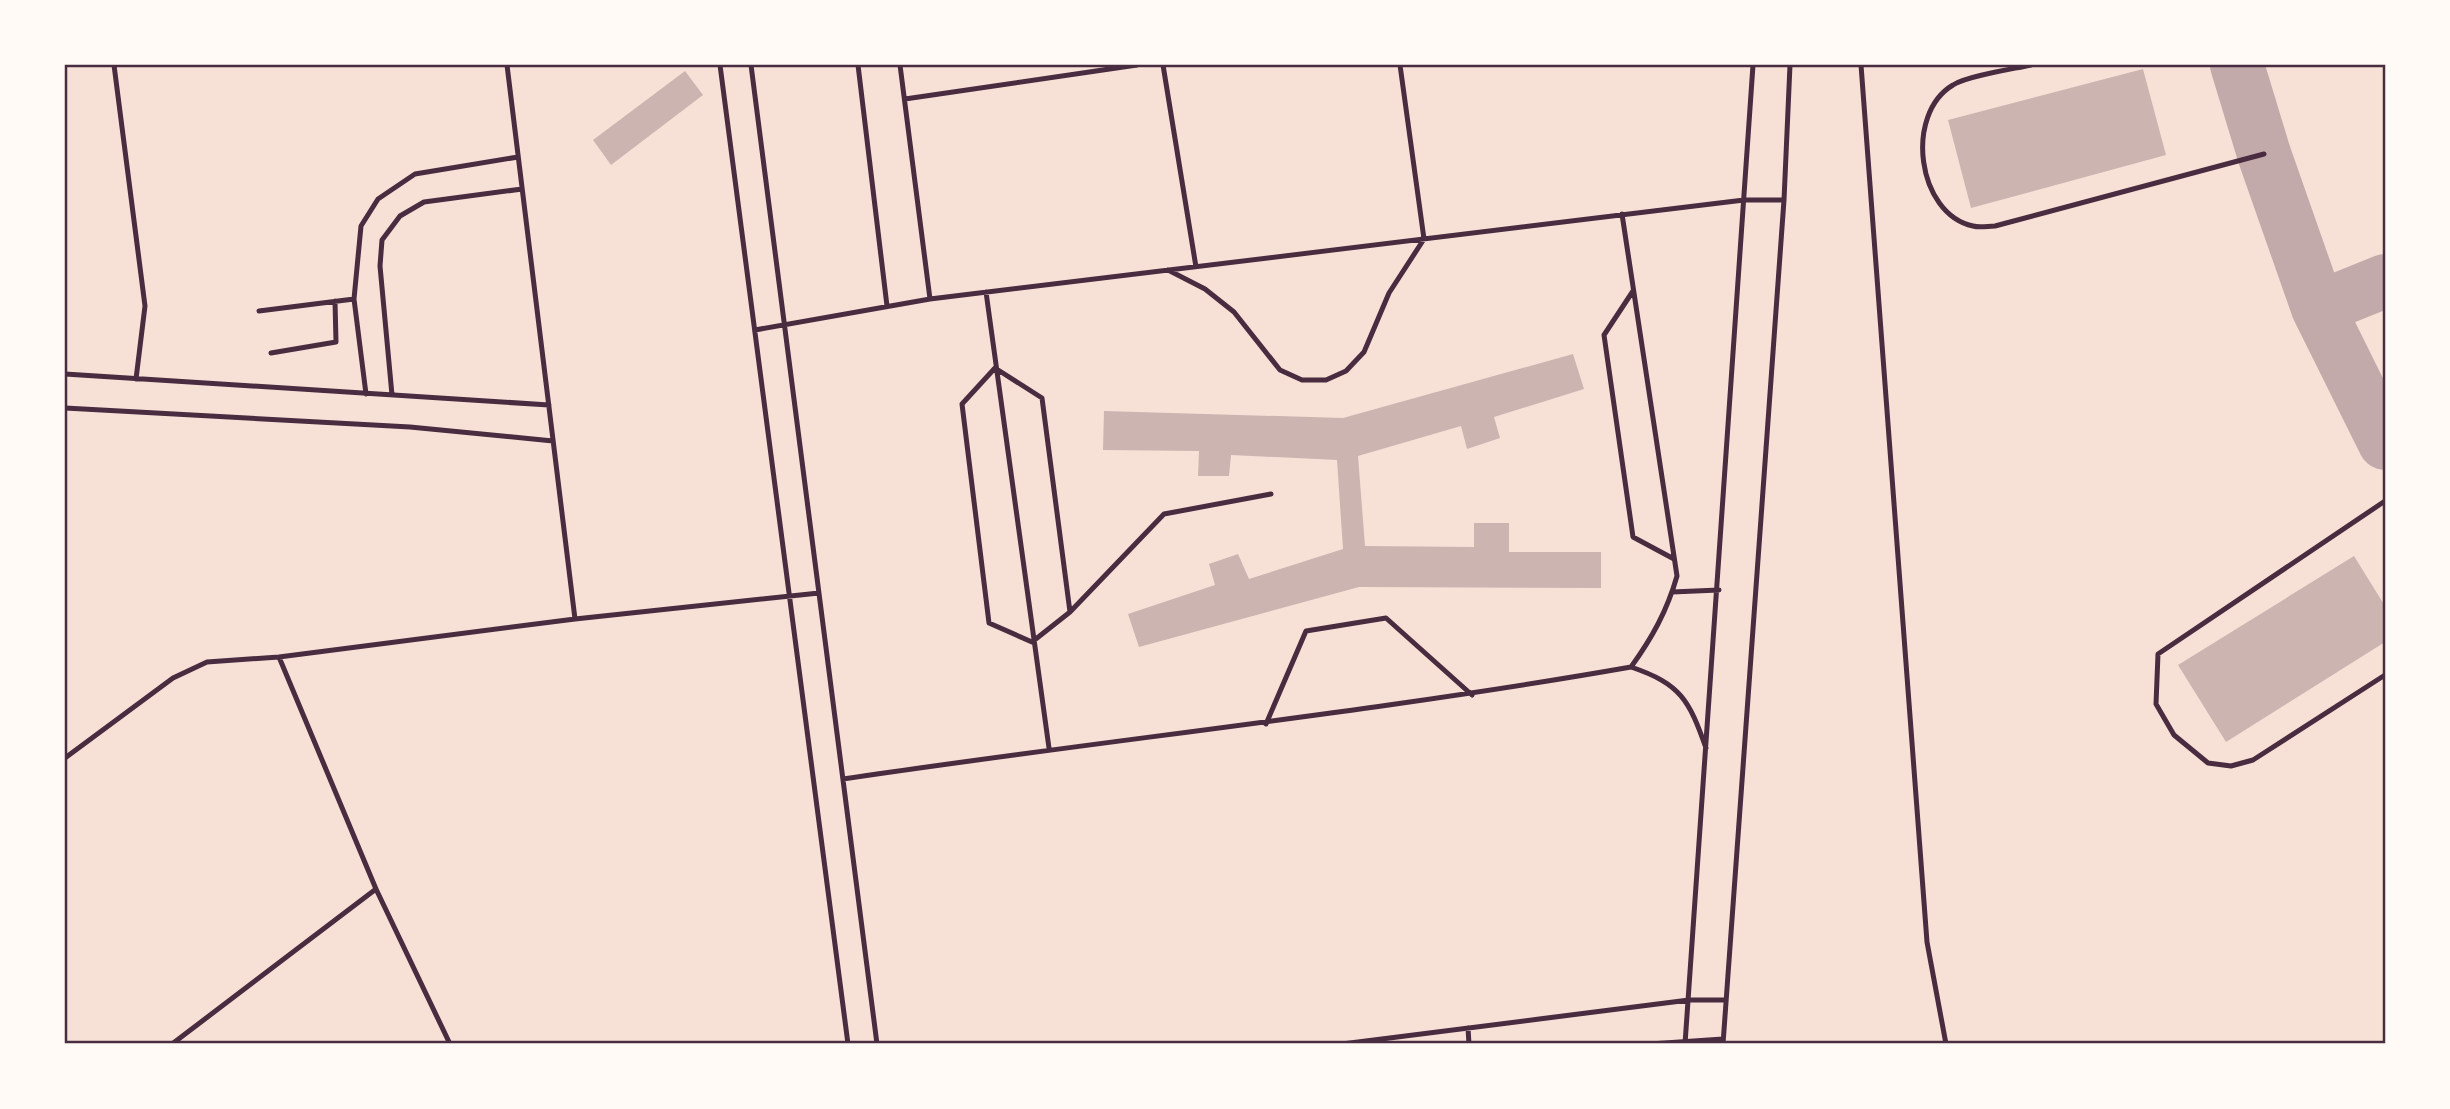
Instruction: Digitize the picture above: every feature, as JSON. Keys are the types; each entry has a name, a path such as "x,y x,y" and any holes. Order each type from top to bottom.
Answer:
{"lane":[{"path":"114,65 145,306 136,379"},
{"path":"507,65 575,619"},
{"path":"720,65 848,1044"},
{"path":"751,65 877,1044"},
{"path":"858,65 887,306"},
{"path":"900,65 930,299"},
{"path":"905,99 1138,65"},
{"path":"1163,65 1196,267"},
{"path":"1168,270 1205,289 1234,312 1280,370 1301,380 1326,380 1346,371 1364,352 1389,293 1424,239 1400,65"},
{"path":"1686,1042 1753,65"},
{"path":"1650,1044 1723,1042 1784,200 1790,65"},
{"path":"1861,65 1927,942 1946,1041 1952,1044"},
{"path":"2031,65 1953,85 1926,117 1922,145 1924,172 1934,194 1949,213 1972,226 1995,226 2264,154"},
{"path":"366,394 354,299 361,226 378,199 415,174 518,157"},
{"path":"392,395 380,266 382,240 400,216 424,202 522,189"},
{"path":"755,330 785,327 930,299 1622,214 1744,200 1784,200"},
{"path":"1622,214 1677,576 1653,636 1631,667"},
{"path":"1633,291 1604,335 1633,537 1674,559"},
{"path":"986,292 1032,642 1049,748"},
{"path":"259,311 354,299"},
{"path":"271,353 336,342 335,301"},
{"path":"995,368 1042,398 1069,612"},
{"path":"995,368 962,404 989,623 1032,642"},
{"path":"65,374 549,405"},
{"path":"65,408 411,427 553,442"},
{"path":"1032,642 1069,612 1164,514 1271,494"},
{"path":"2385,501 2158,654 2156,704 2174,735 2208,763 2231,766 2253,760 2385,675"},
{"path":"1672,592 1718,590"},
{"path":"65,758 173,678 206,662 278,657 575,619 819,593"},
{"path":"1266,724 1306,631 1386,618 1472,695"},
{"path":"278,657 376,889 450,1044"},
{"path":"843,779 1049,748 1266,724 1472,695 1631,667 1653,674 1683,698 1692,708 1707,750"},
{"path":"172,1044 376,889"},
{"path":"1342,1044 1689,1000 1726,1000"},
{"path":"1468,1028 1469,1044"}],"building":[{"path":"2143,69 2166,155 1971,208 1948,120"},
{"path":"685,71 703,95 611,165 593,140"},
{"path":"1573,354 1584,389 1494,417 1500,438 1467,449 1461,426 1358,456 1365,546 1474,547 1474,523 1509,523 1509,552 1601,552 1601,588 1359,587 1139,647 1128,614 1215,585 1209,564 1238,554 1249,579 1343,549 1337,460 1231,455 1229,476 1198,476 1199,451 1103,450 1104,411 1343,418"},
{"path":"2354,556 2385,606 2385,642 2226,742 2178,665"}],"taxiway":[{"path":"2237,65 2264,154 2318,308 2385,443"},
{"path":"2318,308 2385,281"}]}
